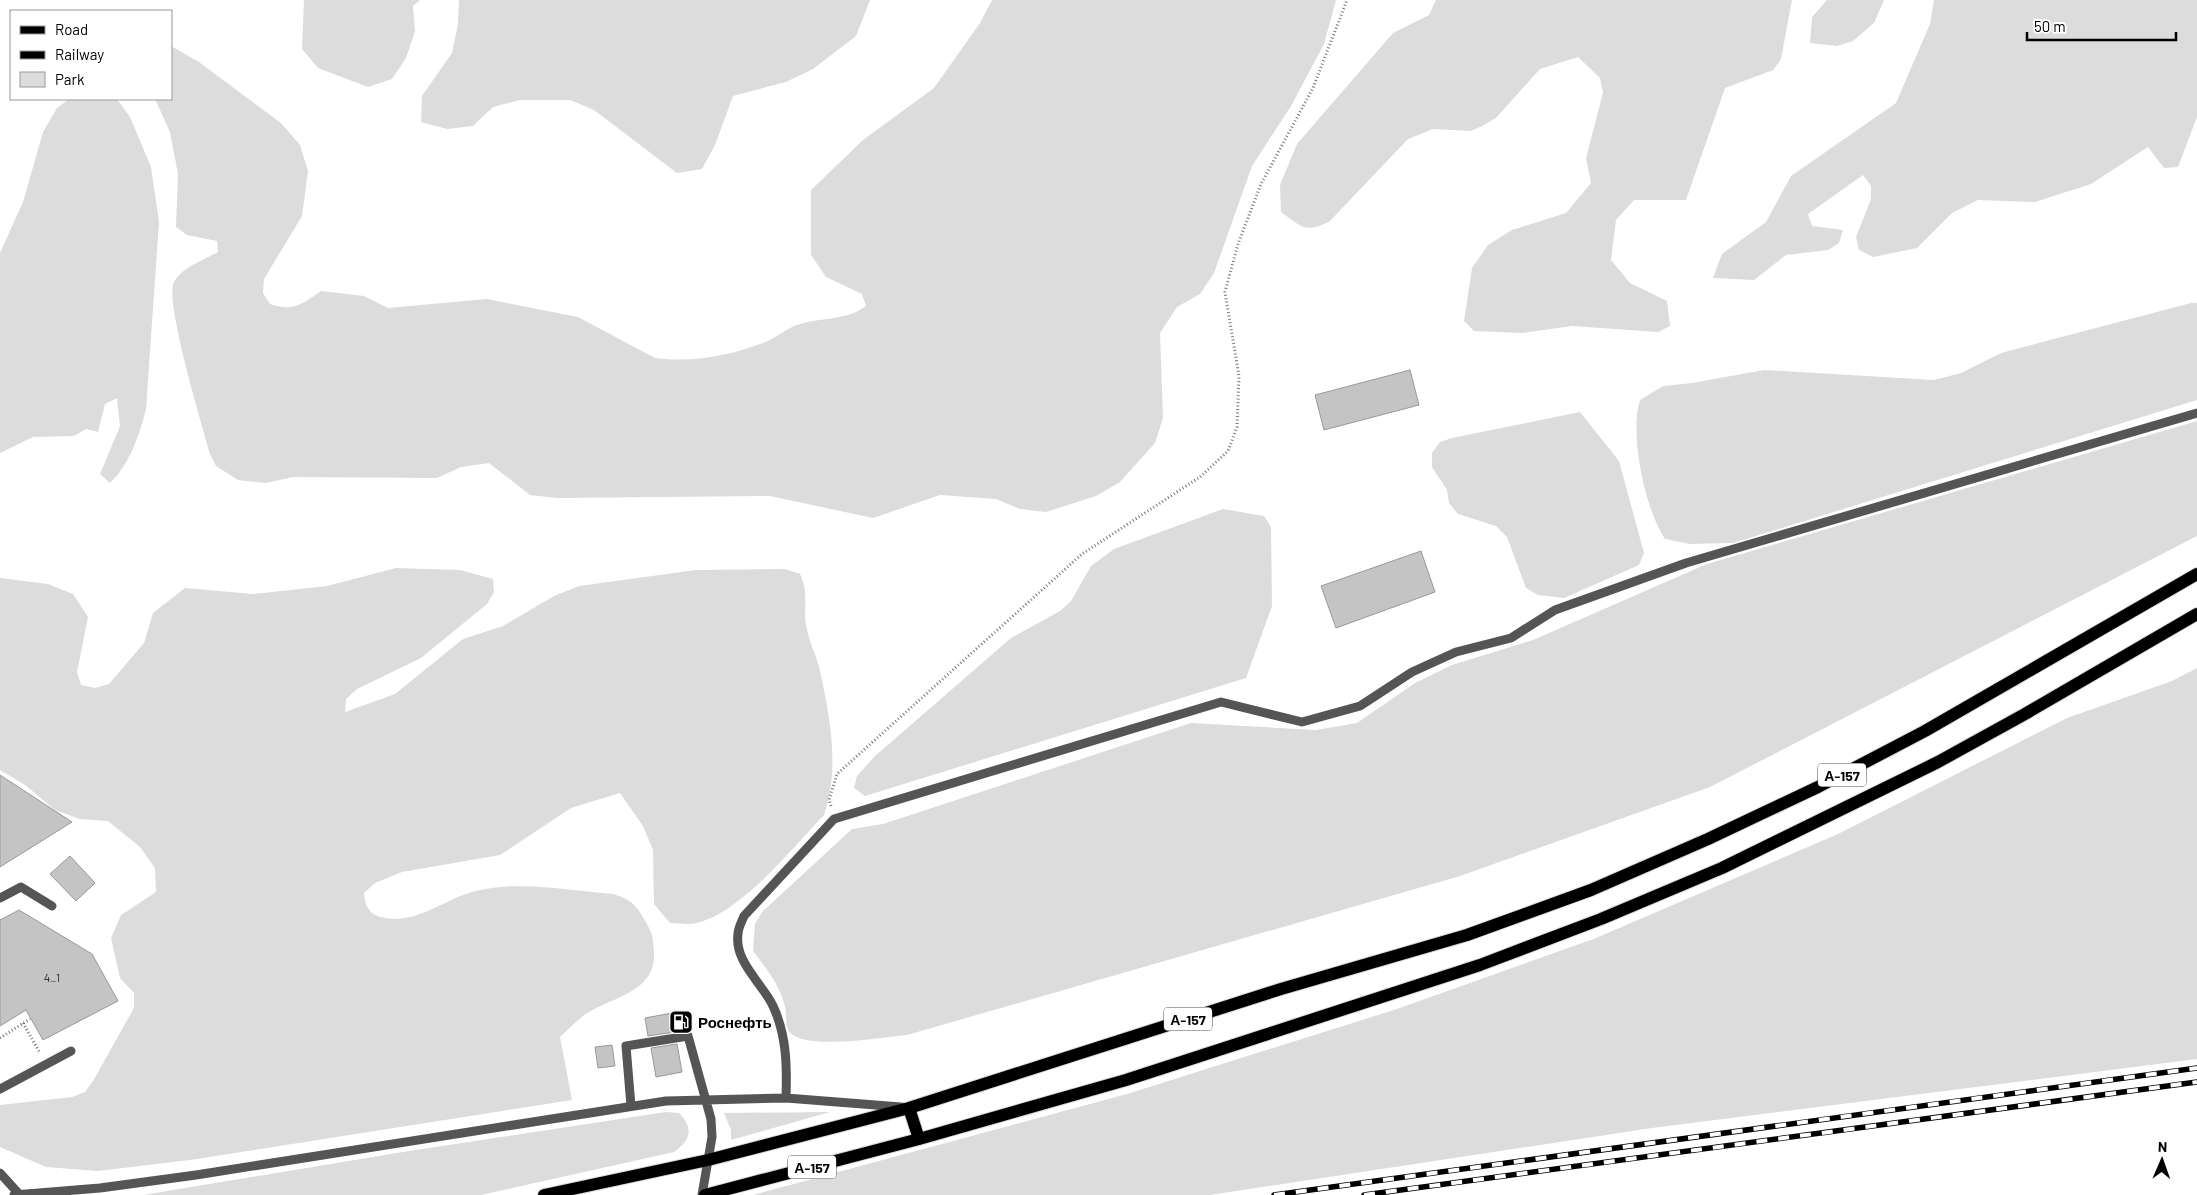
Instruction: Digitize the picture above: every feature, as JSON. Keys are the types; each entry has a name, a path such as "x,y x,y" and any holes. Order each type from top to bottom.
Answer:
{"main road":[{"name":"А-157","path":"544,1195 708,1160 910,1108 1281,990 1467,935 1591,890 1708,839 1826,783 2013,682 2197,574"},
{"name":"А-157","path":"703,1195 919,1140 1126,1080 1480,965 1601,919 1722,868 1938,762 2197,614"},
{"path":"910,1108 919,1140"}],"lane":[{"path":"786,1098 787,1066 784,1039 773,1006 741,955 737,935 744,916 834,819 1221,702 1302,722 1360,706 1412,672 1456,652 1511,638 1555,610 1686,563 2197,413"},
{"path":"0,898 22,887 52,906"},
{"path":"631,1106 626,1046 688,1036 706,1099 712,1136 703,1195"},
{"path":"0,1088 71,1051"},
{"path":"0,1173 17,1195 100,1188 196,1175 631,1106 706,1099 786,1098 910,1108"}],"path":[{"path":"834,819 829,800 837,774 1082,554 1200,477 1228,451 1237,427 1239,376 1225,292 1235,254 1261,184 1313,88 1347,0"},
{"path":"0,1038 30,1018"},
{"path":"23,1023 38,1049"}],"green space":[{"path":"304,0 420,0 413,6 415,31 406,58 392,79 368,87 318,68 302,49"},
{"path":"459,0 870,0 856,36 813,69 786,82 733,96 715,145 702,169 677,173 594,110 570,100 520,100 493,107 473,126 447,129 421,122 422,96 452,53 458,24"},
{"path":"992,0 1336,0 1324,44 1291,106 1252,166 1214,273 1200,294 1177,307 1160,333 1163,418 1155,443 1120,482 1096,496 1046,512 1020,509 996,499 940,495 873,518 770,496 557,498 530,495 489,463 461,467 437,478 293,477 266,483 238,480 216,466 210,454 193,393 174,313 172,293 174,282 182,272 218,252 217,241 187,235 176,227 178,174 170,132 155,100 172,100 172,47 199,62 281,123 300,145 308,171 302,216 264,279 263,293 270,304 292,307 303,303 321,291 364,296 388,308 487,299 578,317 655,358 682,360 723,355 750,348 797,325 850,314 866,306 862,294 826,277 811,255 811,190 863,140 934,88 980,23"},
{"path":"1436,0 1792,0 1781,59 1773,70 1725,88 1686,200 1634,200 1616,220 1611,260 1630,283 1667,301 1670,326 1658,332 1572,326 1523,333 1474,331 1464,321 1472,268 1488,245 1512,230 1566,213 1591,183 1586,158 1603,93 1600,78 1578,57 1540,69 1496,118 1484,125 1471,131 1433,129 1408,139 1330,221 1309,228 1299,225 1281,212 1280,185 1297,144 1393,33 1429,15"},
{"path":"1827,0 1884,0 1874,23 1853,41 1837,46 1810,43 1812,17"},
{"path":"1934,0 2197,0 2197,117 2178,167 2164,168 2148,147 2091,184 2035,202 1978,200 1952,213 1917,248 1873,257 1859,250 1856,237 1871,199 1871,186 1863,175 1808,214 1812,226 1843,230 1839,243 1828,250 1786,255 1754,280 1713,278 1722,254 1766,222 1791,176 1896,103 1930,24"},
{"path":"68,100 118,100 130,117 151,167 159,222 146,409 137,439 128,458 110,483 100,474 120,426 117,398 105,404 98,432 86,429 74,436 33,437 0,453 0,253 23,202 43,132 57,108"},
{"path":"2197,303 2197,400 1733,543 1690,544 1665,539 1651,509 1645,491 1638,451 1637,415 1640,400 1663,386 1692,383 1764,370 1934,380 1961,373 2001,353"},
{"path":"1580,412 1619,461 1644,553 1639,565 1564,598 1538,595 1526,588 1507,537 1496,526 1458,514 1449,503 1447,490 1432,467 1432,453 1440,442 1452,438"},
{"path":"2197,421 2197,536 1710,787 1460,876 907,1035 843,1042 825,1042 796,1037 788,1030 783,999 776,984 753,951 755,924 762,912 852,829 883,824 1191,723 1316,730 1357,723 1415,683 1452,665 1533,640 1707,564"},
{"path":"1223,509 1264,516 1271,527 1272,606 1246,678 865,796 854,788 857,776 875,756 1011,638 1060,611 1071,601 1091,566 1114,549"},
{"path":"396,568 460,570 493,579 494,592 487,604 421,658 357,689 346,699 345,712 395,694 463,639 503,626 554,596 579,586 696,570 785,569 800,574 805,589 807,630 820,671 832,743 832,780 824,815 782,861 749,893 714,917 694,924 670,923 654,904 653,850 643,826 620,793 571,808 500,855 402,872 375,883 364,893 367,907 372,913 381,917 398,919 422,913 468,893 496,887 546,887 613,894 631,902 641,914 651,932 654,951 653,965 648,977 640,985 629,993 583,1016 560,1037 572,1100 190,1160 98,1171 46,1167 0,1147 0,1105 72,1097 85,1092 93,1081 134,1008 134,993 120,978 111,938 121,915 156,892 155,868 140,847 108,821 80,819 55,810 25,785 0,770 0,578 48,584 73,594 88,617 77,672 81,685 95,688 109,684 144,643 153,613 185,588 253,594 327,586"},
{"path":"2197,668 2197,1059 1652,1128 1210,1195 753,1195 1127,1094 1397,1009 1596,938 1838,834 2067,718 2172,681"},
{"path":"666,1112 679,1113 684,1118 688,1129 687,1138 684,1143 674,1152 481,1195 143,1195 409,1151"},
{"path":"830,1112 731,1140 731,1130 724,1113"}],"building":[{"path":"1410,370 1419,405 1324,430 1315,395"},
{"path":"1421,551 1435,592 1336,628 1321,586"},
{"path":"0,775 72,822 0,867"},
{"path":"70,856 95,883 76,901 50,874"},
{"path":"19,910 92,954 118,1001 43,1040 26,1010 0,1026 0,920"},
{"path":"672,1013 675,1032 648,1036 645,1018"},
{"path":"677,1044 682,1072 656,1077 651,1048"},
{"path":"612,1045 615,1066 598,1068 595,1047"}],"railway":[{"path":"1274,1195 2197,1068"},
{"path":"1364,1195 2197,1082"}],"place":[{"name":"Роснефть","path":"681,1022"}]}
